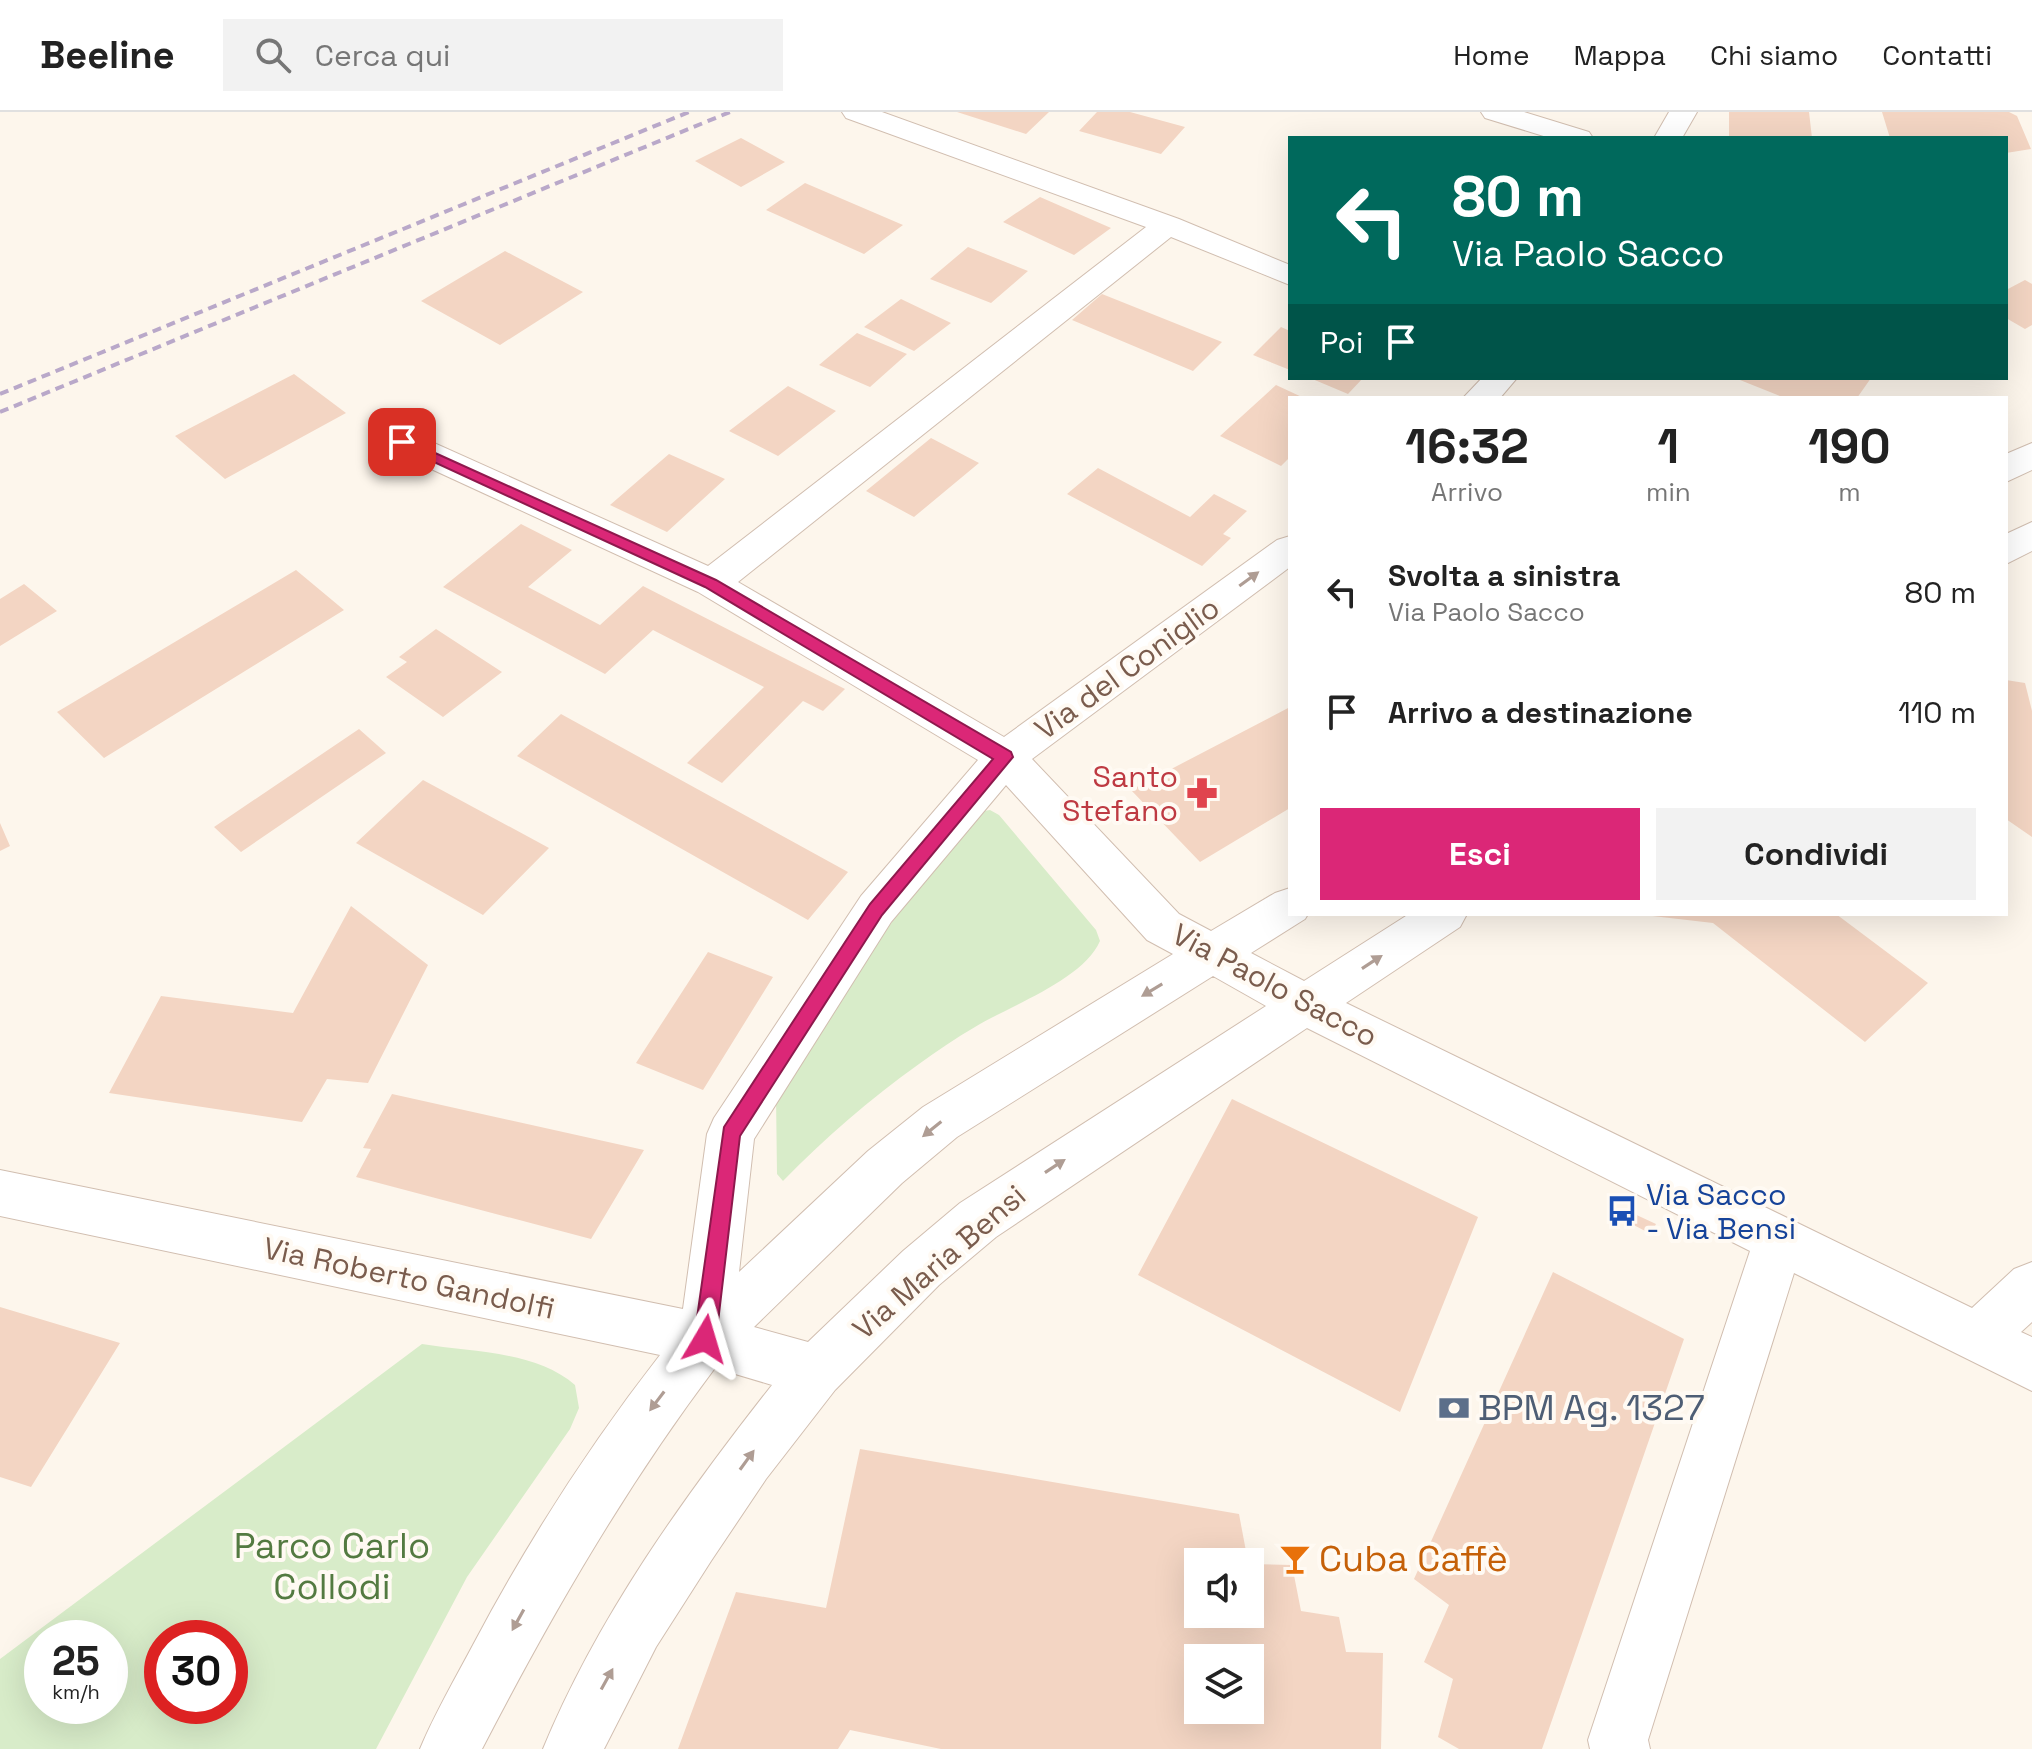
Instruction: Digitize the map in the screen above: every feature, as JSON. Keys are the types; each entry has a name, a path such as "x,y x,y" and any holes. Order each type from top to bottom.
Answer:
{"street":[{"path":"856,112 1168,225 1288,275"},
{"path":"1495,112 1573,136"},
{"path":"1669,136 1683,112"},
{"path":"711,583 1168,225"},
{"path":"1482,396 1499,380"},
{"name":"Via Paolo Sacco","path":"402,442 711,583 1005,757 1163,927 1306,1005 2032,1365"},
{"path":"2008,469 2032,454"},
{"path":"2008,550 2032,534"},
{"name":"Via del Coniglio","path":"705,1339 731,1134 876,909 1005,757 1288,550"},
{"path":"450,1749 515,1625 574,1524 637,1428 705,1339 885,1167 940,1122 1288,907"},
{"name":"Via Maria Bensi","path":"573,1749 636,1627 747,1460 816,1371 921,1268 978,1220 1039,1177 1442,916"},
{"name":"Via Roberto Gandolfi","path":"0,1193 705,1339 816,1371"},
{"path":"1620,1749 1618,1740 1779,1240"},
{"path":"1977,1338 2032,1287"}],"green space":[{"path":"990,810 999,815 1096,930 1100,941 1091,955 1062,980 968,1031 901,1077 848,1120 783,1181 777,1174 776,1096 889,926 978,812"},
{"name":"Parco Carlo Collodi","path":"422,1344 523,1359 542,1365 575,1385 579,1408 570,1429 467,1577 376,1749 0,1749 0,1659 24,1641 24,1724 128,1724 128,1620 52,1620"}],"building":[{"path":"957,112 1049,112 1026,134"},
{"path":"1097,112 1130,112 1185,127 1161,154 1079,131"},
{"path":"1729,112 1809,112 1812,136 1729,136"},
{"path":"1882,112 2009,112 2017,116 2031,149 2008,153 2008,136 1889,136"},
{"path":"741,138 785,162 741,187 695,161"},
{"path":"805,183 903,225 864,254 766,210"},
{"path":"1040,197 1111,228 1074,255 1003,222"},
{"path":"968,247 1028,271 991,303 930,279"},
{"path":"505,251 583,292 500,345 421,301"},
{"path":"2025,280 2032,284 2032,325 2025,329 2008,319 2008,289"},
{"path":"1102,294 1222,342 1193,371 1072,320"},
{"path":"901,299 951,323 914,351 864,327"},
{"path":"1281,327 1288,330 1288,369 1253,355"},
{"path":"857,333 907,354 870,387 819,365"},
{"path":"294,374 346,413 225,479 175,436"},
{"path":"1315,380 1361,380 1348,394"},
{"path":"1740,380 1870,380 1858,396 1780,396"},
{"path":"1276,385 1300,396 1288,396 1288,459 1281,466 1220,436"},
{"path":"788,386 836,411 778,456 729,431"},
{"path":"931,438 979,463 914,517 866,491"},
{"path":"669,454 725,479 667,532 610,505"},
{"path":"1098,468 1190,517 1214,494 1247,511 1223,534 1231,538 1202,566 1067,494"},
{"path":"521,524 572,550 528,587 600,625 643,586 845,689 823,711 803,701 722,783 687,763 764,687 653,630 605,674 443,587"},
{"path":"296,570 344,610 104,758 57,712"},
{"path":"24,584 57,611 0,646 0,599"},
{"path":"436,629 502,672 443,717 386,677 407,662 399,657"},
{"path":"2008,680 2025,683 2032,711 2032,837 2008,820"},
{"path":"1288,708 1288,809 1200,862 1131,790"},
{"path":"561,714 848,872 808,920 517,756"},
{"path":"359,729 386,753 241,852 214,827"},
{"path":"423,780 549,848 483,915 356,843"},
{"path":"0,823 10,846 0,851"},
{"path":"351,906 428,965 368,1083 327,1079 302,1122 109,1093 161,996 293,1013"},
{"path":"1652,916 1839,916 1928,983 1865,1042 1713,923"},
{"path":"708,952 773,977 703,1090 636,1063"},
{"path":"392,1094 644,1150 591,1239 356,1177 371,1149 363,1148"},
{"path":"1232,1099 1478,1217 1400,1412 1138,1275"},
{"path":"1628,1211 1656,1224 1651,1234 1624,1220"},
{"path":"1553,1272 1684,1339 1542,1749 1459,1749 1438,1737 1453,1679 1424,1662 1449,1605 1414,1579"},
{"path":"0,1307 120,1343 31,1487 0,1477"},
{"path":"860,1449 1239,1514 1245,1548 1184,1548 1184,1628 1264,1628 1264,1564 1292,1565 1301,1611 1339,1617 1346,1652 1383,1653 1381,1749 941,1749 850,1730 838,1749 678,1749 736,1592 826,1608"}],"railway":[{"path":"0,394 689,112"},
{"path":"0,412 730,112"}],"place":[{"name":"Santo Stefano","path":"1202,793"},
{"name":"Via Sacco - Via Bensi","path":"1622,1211"},
{"name":"BPM Ag. 1327","path":"1454,1408"},
{"name":"Cuba Caffè","path":"1295,1559"}],"route":[{"path":"402,442 711,583 1005,757 876,909 731,1134 705,1339"}]}
